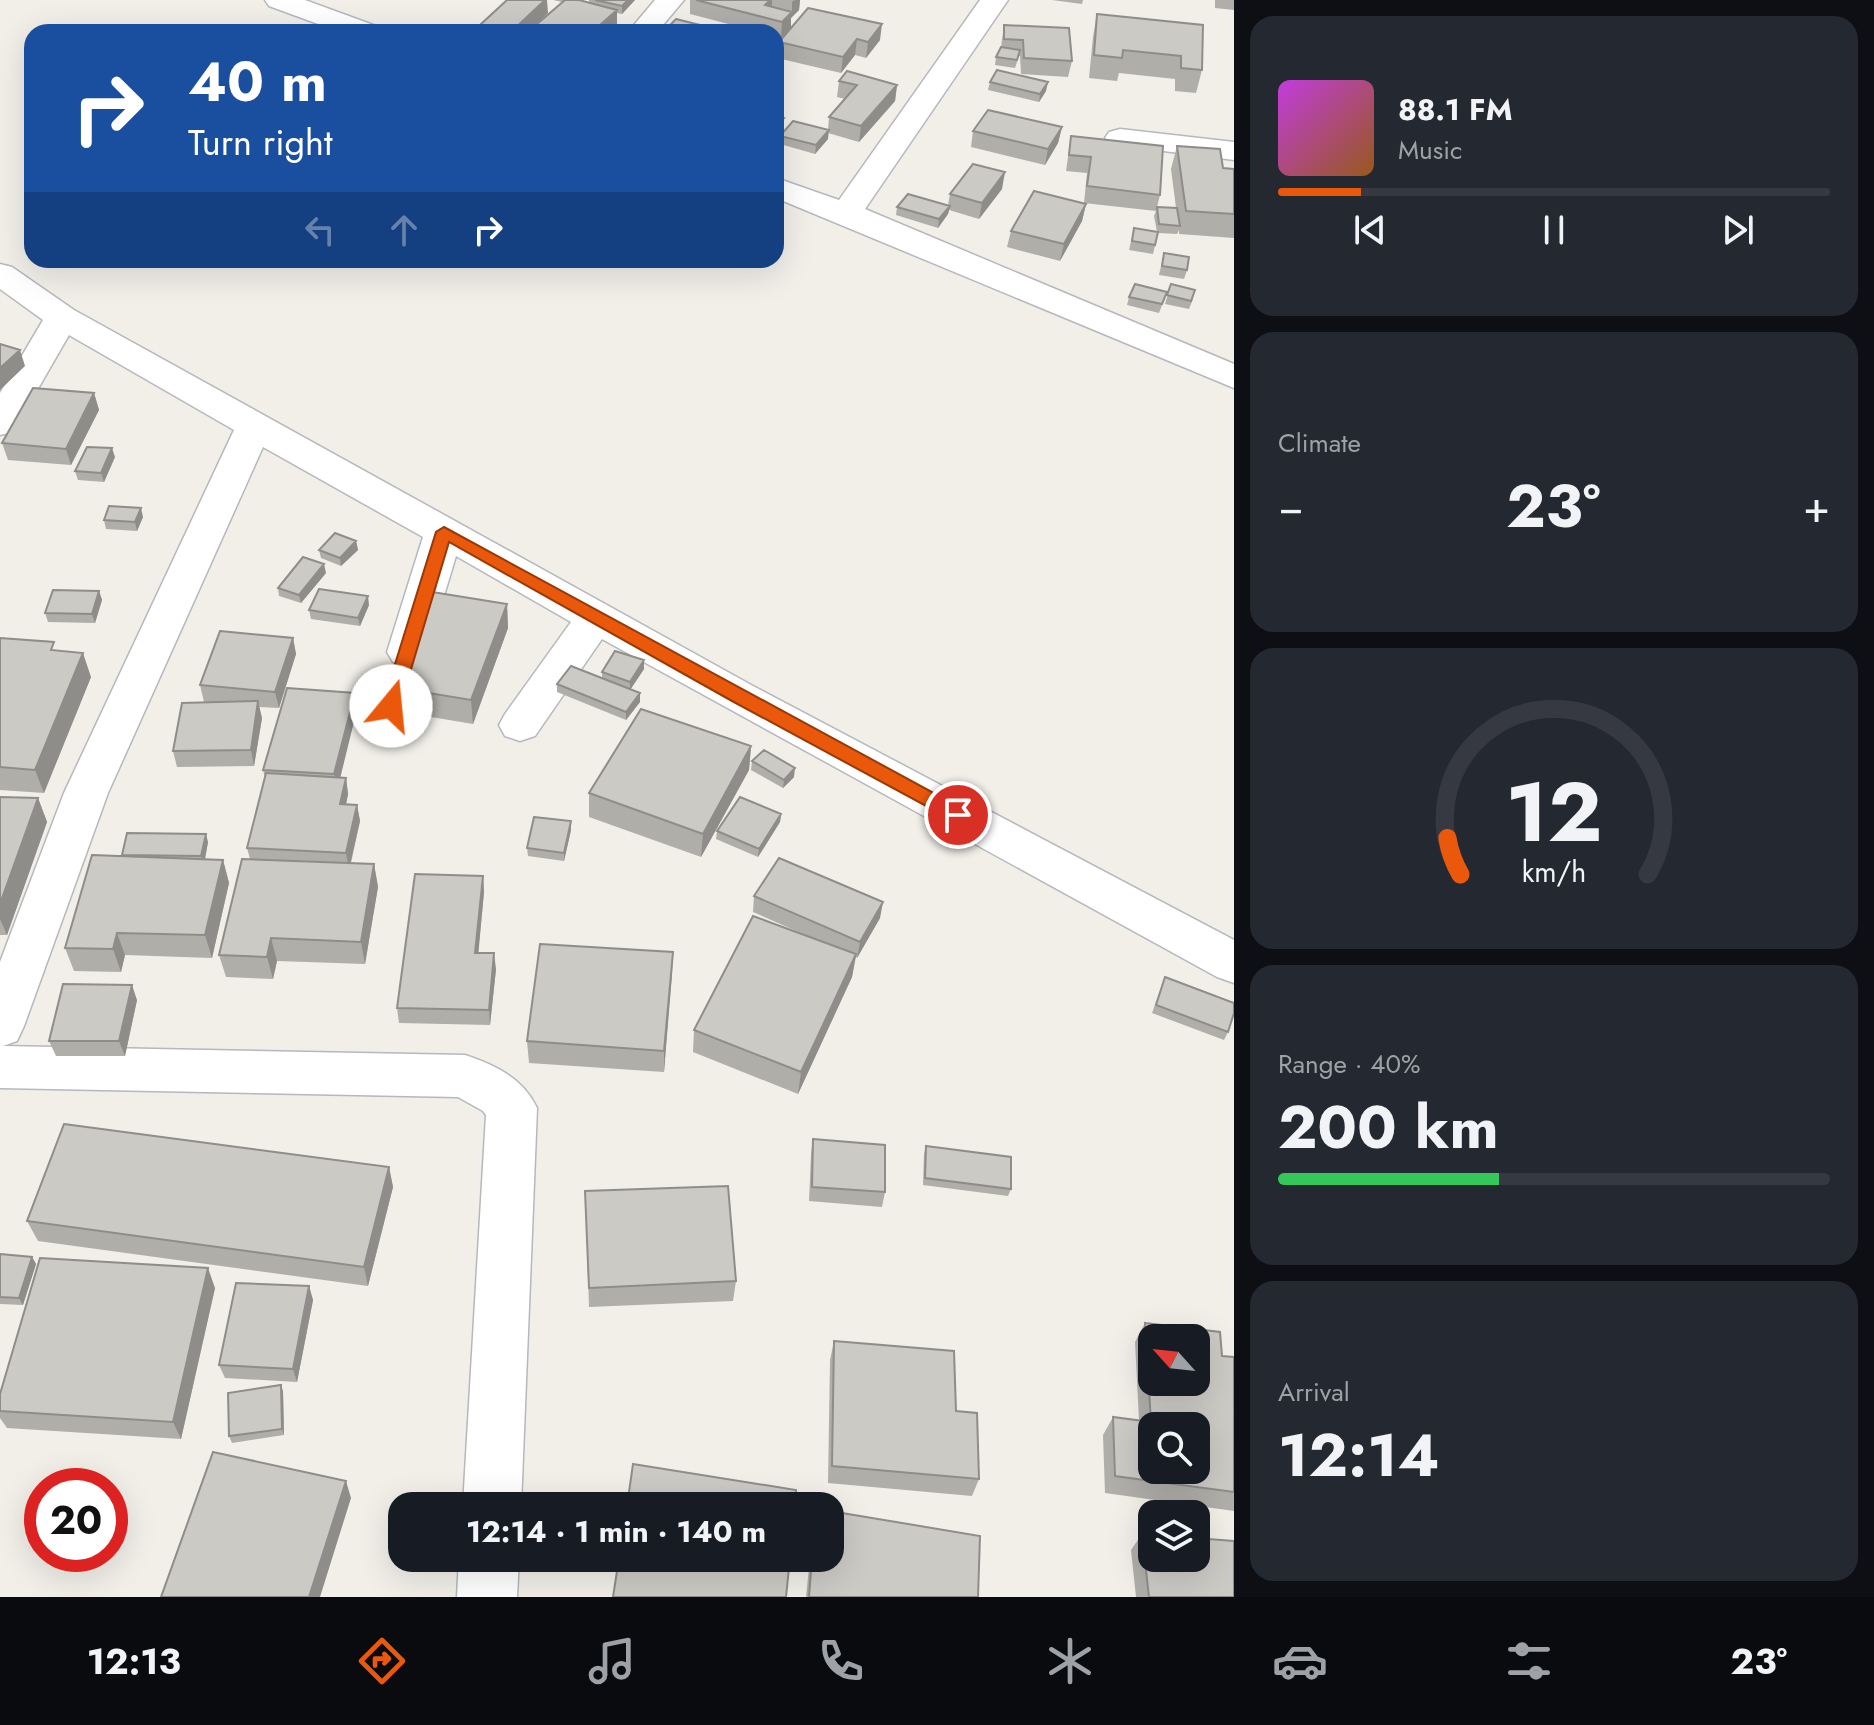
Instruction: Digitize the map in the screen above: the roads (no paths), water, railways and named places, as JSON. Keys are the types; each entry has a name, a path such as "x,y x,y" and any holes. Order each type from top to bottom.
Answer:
{"street":[{"path":"279,0 324,7 353,24"},
{"path":"649,24 670,0"},
{"path":"846,213 994,0"},
{"path":"1120,138 1234,151"},
{"path":"784,190 846,213 1234,377"},
{"path":"0,274 62,317 738,697 1234,963"},
{"path":"0,424 62,317"},
{"path":"0,1026 86,793 254,426"},
{"path":"396,692 444,532"},
{"path":"520,725 596,617"},
{"path":"0,1067 465,1076 501,1096 512,1108 493,1492"},
{"path":"487,1597 488,1572"}]}
